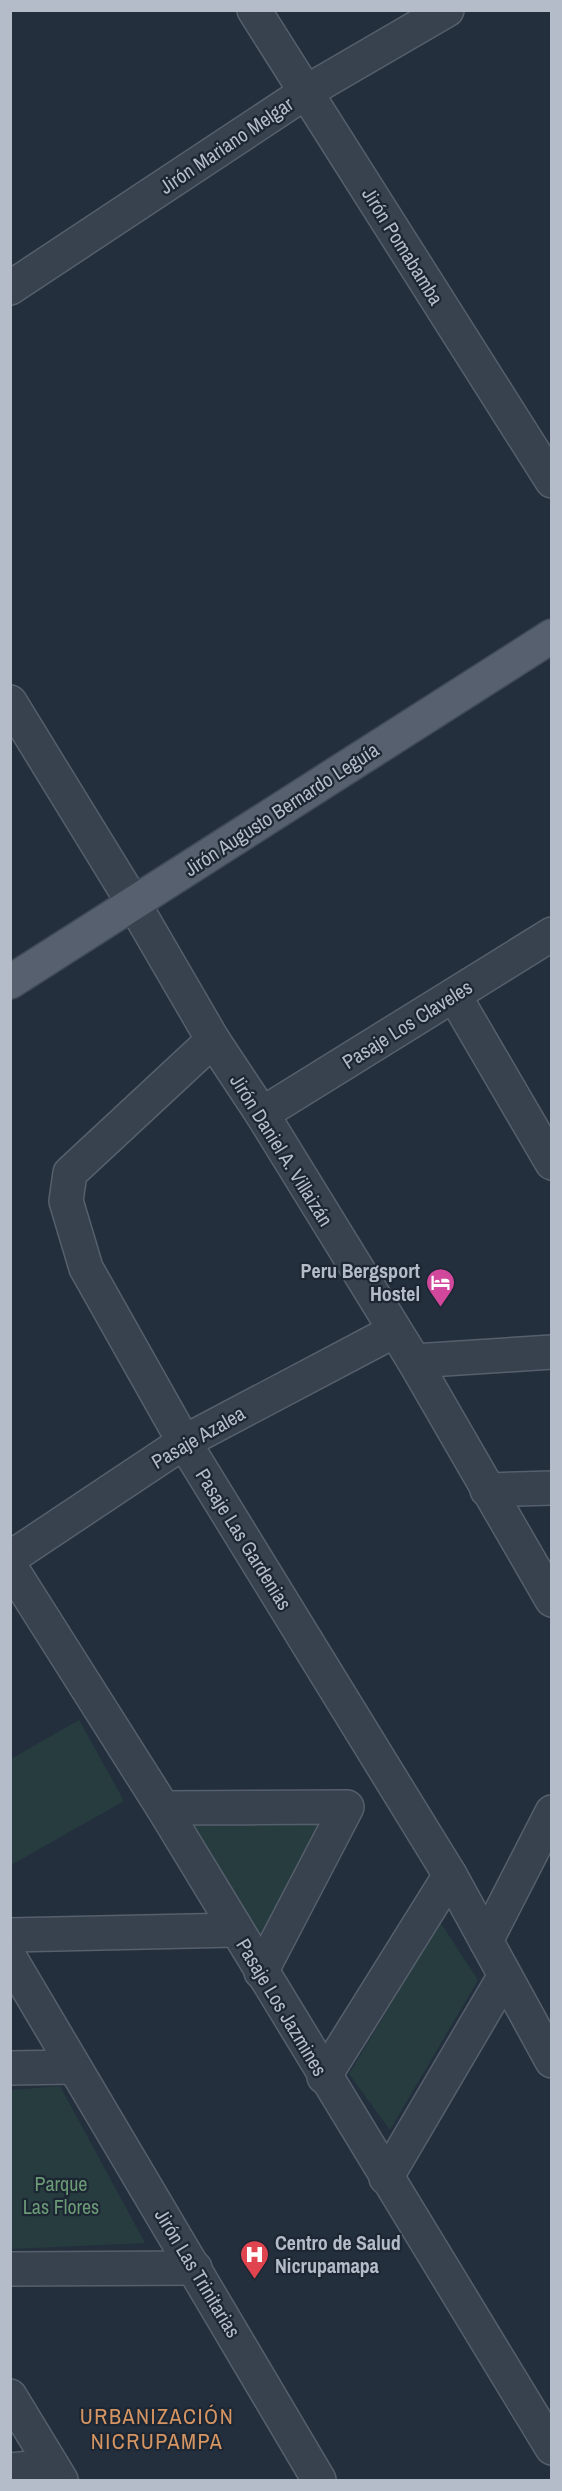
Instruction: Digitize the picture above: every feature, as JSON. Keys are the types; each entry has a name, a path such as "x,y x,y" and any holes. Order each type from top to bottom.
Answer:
{"main road":[{"name":"Jirón Augusto Bernardo Leguía","path":"10,982 552,636"}],"street":[{"name":"Jirón Pomabamba","path":"254,10 552,481"},
{"name":"Jirón Mariano Melgar","path":"10,288 306,93 447,10"},
{"name":"Jirón Daniel A. Villaizán","path":"10,702 134,904 213,1040 262,1114 414,1361 552,1600"},
{"name":"Pasaje Los Claveles","path":"262,1114 552,934"},
{"path":"454,995 552,1163"},
{"name":"Pasaje Las Gardenias","path":"213,1040 70,1173 66,1201 86,1268 184,1442 450,1875 552,2061"},
{"name":"Pasaje Azalea","path":"10,1558 184,1442 394,1331"},
{"path":"414,1361 552,1352"},
{"path":"488,1490 552,1488"},
{"name":"Pasaje Los Jazmines","path":"10,1566 163,1808 324,2077 552,2448"},
{"path":"163,1808 347,1807 261,1972"},
{"path":"486,1941 552,1812"},
{"path":"324,2077 450,1875"},
{"path":"10,1935 236,1930"},
{"name":"Jirón Las Trinitarias","path":"10,1958 319,2481"},
{"path":"386,2178 504,1977"},
{"path":"10,2068 73,2067"},
{"path":"10,2269 195,2268"},
{"path":"10,2396 57,2473"},
{"path":"10,2470 57,2473"}],"green space":[{"path":"79,1720 124,1801 11,1865 11,1759"},
{"path":"334,1815 260,1956 188,1818"},
{"path":"440,1922 478,1980 390,2130 349,2074"},
{"name":"Parque Las Flores","path":"60,2086 145,2243 11,2249 11,2090"}],"place":[{"name":"Peru Bergsport Hostel","path":"441,1308"},
{"name":"Centro de Salud Nicrupamapa","path":"254,2280"}],"district":[{"name":"URBANIZACIÓN NICRUPAMPA","path":"157,2428"}]}
